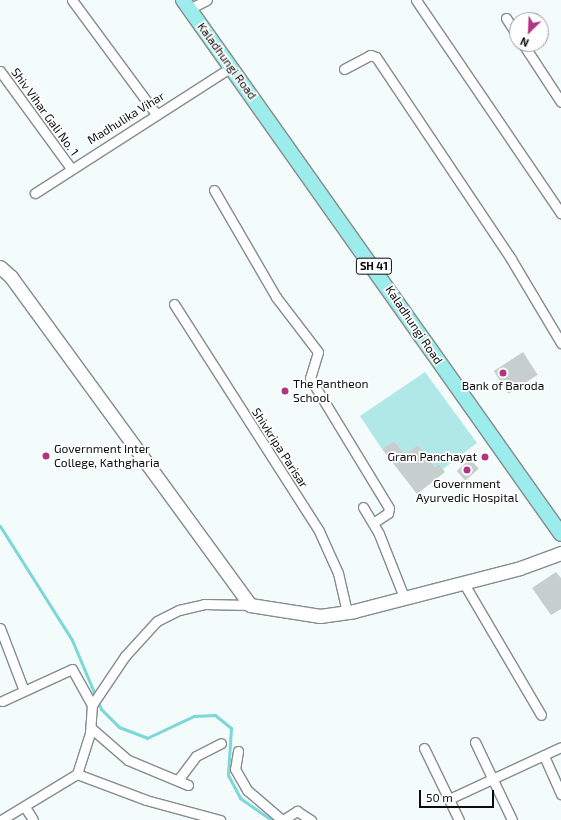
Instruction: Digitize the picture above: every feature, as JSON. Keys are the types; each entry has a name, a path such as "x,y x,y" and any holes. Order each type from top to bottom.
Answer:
{"main road":[{"name":"Kaladhungi Road","path":"186,4 561,534"}],"street":[{"path":"72,0 156,114"},
{"path":"186,4 207,0"},
{"path":"416,0 561,213"},
{"path":"506,18 509,23"},
{"path":"528,52 561,102"},
{"path":"344,69 370,55 376,57 511,259 561,343"},
{"name":"Madhulika Vihar","path":"35,193 70,167 231,67"},
{"name":"Shiv Vihar Gali No. 1","path":"0,71 70,167"},
{"path":"214,190 276,297 318,352 310,378 389,508 388,513 373,523"},
{"path":"0,267 11,277 250,605"},
{"name":"Shivkripa Parisar","path":"174,304 319,531 338,574 347,612"},
{"path":"362,506 373,523 404,597"},
{"path":"92,705 141,635 157,621 179,610 204,604 250,605 320,616 347,612 463,582 561,553"},
{"path":"463,582 541,715"},
{"path":"0,628 24,691"},
{"path":"2,701 72,669 92,705 92,728 77,774 2,820"},
{"path":"92,728 119,755 188,784"},
{"path":"475,742 512,820"},
{"path":"178,780 196,756 221,743"},
{"path":"449,799 561,747"},
{"path":"424,748 459,820"},
{"path":"238,751 235,769 246,790 282,820 297,811 311,820"},
{"path":"544,756 561,794"},
{"path":"77,774 146,800 220,820"},
{"path":"25,807 33,820"}],"shaded area":[{"path":"425,372 477,443 443,469 439,464 435,467 418,445 405,454 394,441 382,449 360,416"}],"building":[{"path":"523,352 538,375 508,394 494,371"},
{"path":"394,441 405,454 418,445 435,467 439,464 445,472 417,494 382,449"},
{"name":"Government Ayurvedic Hospital","path":"470,459 479,469 465,481 457,471"},
{"path":"556,572 561,578 561,609 551,615 532,588"}],"waterway":[{"path":"0,526 72,640 101,709 119,727 147,738 194,716 215,715 231,728 228,775 240,798 272,820"}],"place":[{"name":"Bank of Baroda","path":"503,373"},
{"name":"The Pantheon School","path":"285,391"},
{"name":"Government Inter College, Kathgharia","path":"46,456"},
{"name":"Gram Panchayat","path":"485,457"},
{"name":"Government Ayurvedic Hospital","path":"467,470"}]}
